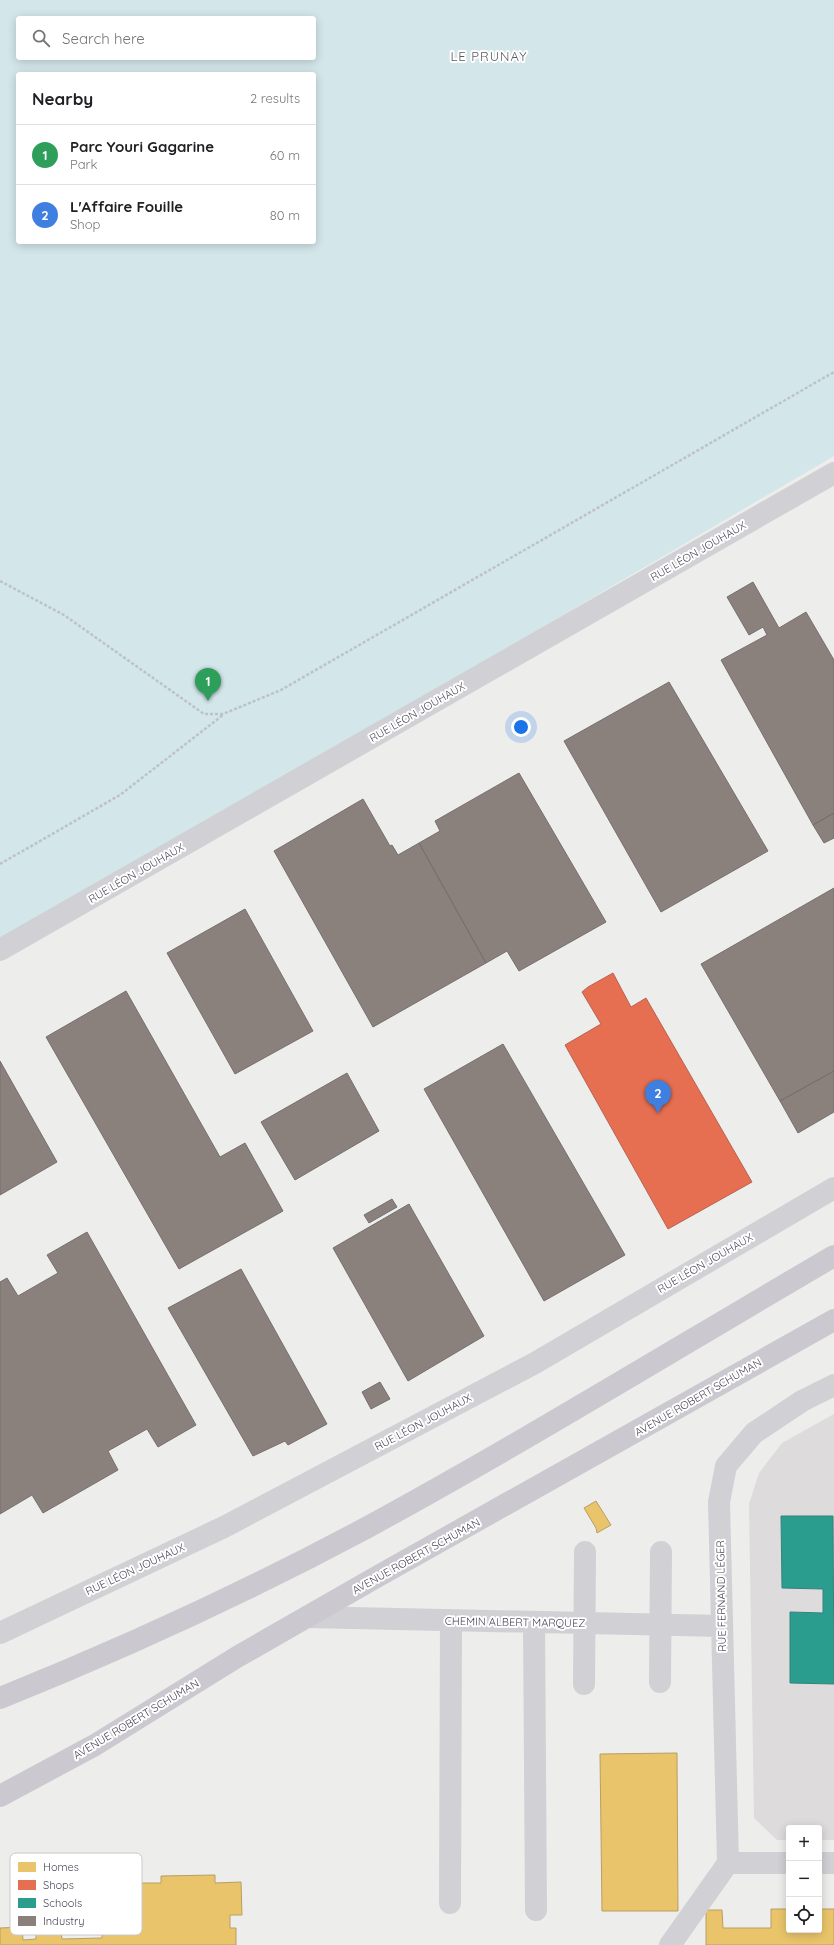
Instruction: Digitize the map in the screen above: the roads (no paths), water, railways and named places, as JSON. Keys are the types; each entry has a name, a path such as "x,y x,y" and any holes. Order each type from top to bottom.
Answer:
{"main road":[{"path":"0,1698 208,1608 365,1528 501,1451 834,1256"},
{"name":"AVENUE ROBERT SCHUMAN","path":"0,1796 95,1745 237,1657 307,1617 834,1320"}],"street":[{"name":"RUE LÉON JOUHAUX","path":"0,950 834,473"},
{"name":"RUE LÉON JOUHAUX","path":"0,1633 224,1527 528,1366 834,1188"},
{"name":"RUE FERNAND LÉGER","path":"728,1863 719,1502 726,1466 754,1434 802,1401 834,1385"},
{"path":"584,1684 585,1552"},
{"path":"660,1682 661,1552"},
{"name":"CHEMIN ALBERT MARQUEZ","path":"307,1617 722,1626"},
{"path":"450,1903 451,1620"},
{"path":"534,1622 536,1910"},
{"path":"670,1945 728,1863 786,1863"},
{"path":"822,1863 834,1863"}],"place":[{"name":"Parc Youri Gagarine","path":"208,701"},
{"name":"L'Affaire Fouille","path":"658,1113"}],"district":[{"name":"LE PRUNAY","path":"489,56"}]}
